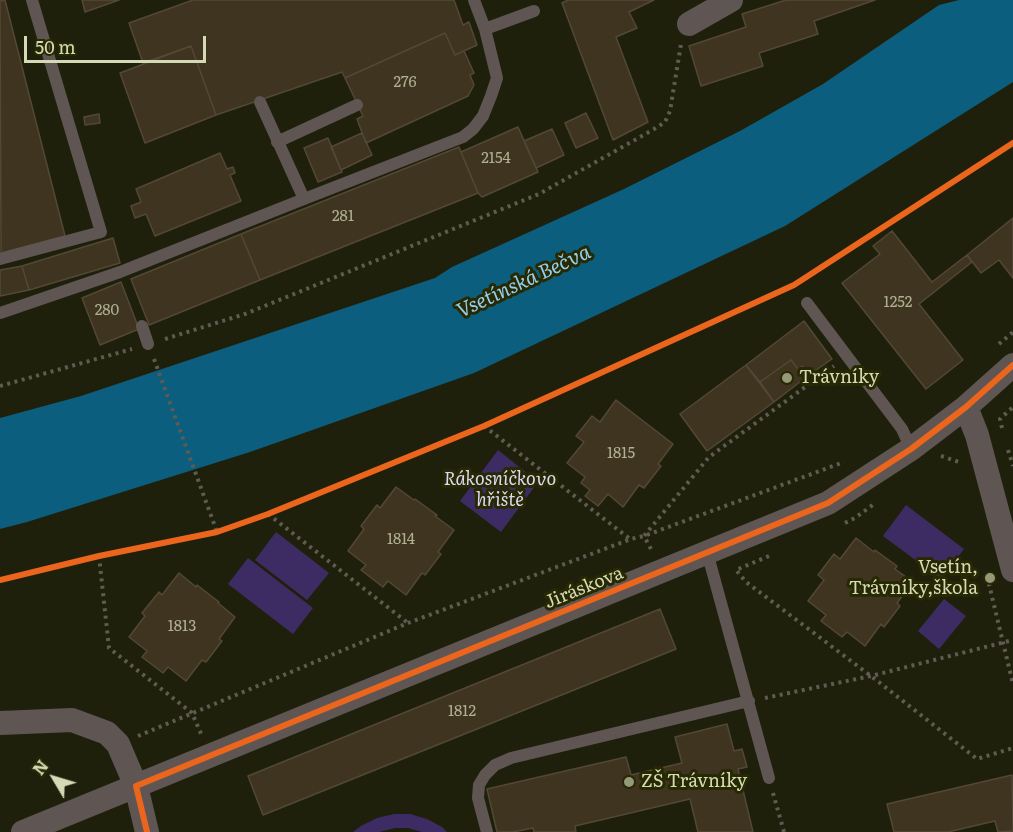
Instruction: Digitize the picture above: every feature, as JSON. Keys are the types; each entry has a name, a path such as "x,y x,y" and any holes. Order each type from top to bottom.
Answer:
{"street":[{"path":"689,24 731,0"},
{"name":"Jiráskova","path":"23,832 828,503 912,449 966,407 1013,365"},
{"path":"966,407 977,435 1013,570"},
{"path":"0,723 72,720 107,733 118,744 136,786 147,832"}],"lane":[{"path":"0,259 101,232 32,0"},
{"path":"0,313 123,277 304,199 463,137 483,116 497,78 485,29 474,0"},
{"path":"485,29 534,11"},
{"path":"260,102 304,199"},
{"path":"277,142 357,105"},
{"path":"807,303 902,429 912,449"},
{"path":"142,326 148,344"},
{"path":"707,552 769,777"},
{"path":"487,832 478,798 479,785 495,765 511,758 749,701"}],"path":[{"path":"0,386 245,314 539,194 665,122 670,111 681,43 689,24"},
{"path":"0,580 99,556 217,532 268,514 484,426 794,285 1013,142"},
{"path":"148,344 217,532"},
{"path":"644,536 708,457 846,356"},
{"path":"1000,419 1013,407"},
{"path":"484,426 631,539"},
{"path":"940,456 961,462"},
{"path":"118,744 408,623 844,462"},
{"path":"844,523 855,519 883,498"},
{"path":"268,514 408,623"},
{"path":"99,556 109,648 192,713 210,756"},
{"path":"769,556 736,570 746,582 977,759 1013,748"},
{"path":"987,575 1013,684"},
{"path":"749,701 871,676 1013,640"},
{"path":"769,777 784,832"}],"green space":[{"name":"Rákosníčkovo hřiště","path":"498,450 538,482 501,532 460,501"},
{"path":"906,505 964,549 941,579 883,536"},
{"path":"276,532 329,573 307,600 255,560"},
{"path":"248,558 313,608 293,634 228,584"},
{"path":"944,599 966,616 939,649 918,631"},
{"path":"394,814 410,814 427,819 447,832 422,832 408,828 395,828 379,832 353,832 377,818"}],"water":[{"name":"Vsetínská Bečva","path":"959,0 1013,0 1013,82 785,226 474,373 250,452 0,529 0,418 81,396 435,278 452,267 624,189 740,131 823,84 939,5"}],"building":[{"path":"5,0 65,236 1,253 0,1"},
{"path":"82,0 119,0 85,12"},
{"path":"193,0 454,0 463,25 469,22 477,45 455,55 445,33 345,78 342,72 216,115 191,46 143,63 129,23"},
{"path":"568,0 654,0 629,12 637,28 616,37 648,122 613,140 562,3"},
{"path":"786,0 875,0 814,21 818,34 759,53 763,66 701,86 689,46 746,27 742,14"},
{"path":"445,33 455,55 464,51 474,73 470,75 474,85 468,96 366,143 357,119 363,116 345,78"},
{"path":"191,46 216,115 145,143 120,73"},
{"path":"586,113 598,138 576,148 565,123"},
{"path":"99,114 100,123 85,125 84,117"},
{"path":"518,127 538,172 482,197 478,193 461,152"},
{"path":"552,129 564,155 536,168 524,141"},
{"path":"362,133 372,155 341,170 331,147"},
{"path":"328,138 342,172 318,182 304,148"},
{"path":"459,147 478,193 260,280 241,234"},
{"path":"220,153 227,169 233,167 235,173 230,175 241,201 155,236 146,214 135,218 131,206 141,202 136,189"},
{"path":"1013,218 1013,278 999,260 981,273 967,255"},
{"path":"892,231 932,282 967,255 972,262 919,304 963,360 926,389 842,283 880,254 873,246"},
{"path":"241,234 260,280 149,325 131,279"},
{"path":"113,238 120,263 29,290 22,266"},
{"path":"22,266 29,290 0,296 0,270"},
{"path":"121,282 139,329 100,345 82,298"},
{"path":"804,321 832,359 809,375 802,366 798,369 791,360 760,382 746,365"},
{"path":"791,360 798,369 802,366 809,375 774,402 760,382"},
{"path":"746,365 774,402 707,451 680,414"},
{"path":"616,400 673,444 658,464 661,466 644,488 639,485 623,507 608,494 598,506 585,496 590,490 581,483 585,477 567,463 584,442 576,436 592,416 600,422"},
{"path":"396,487 437,515 435,516 454,530 438,552 441,554 425,575 422,573 406,595 388,581 383,587 361,570 366,565 348,551 364,529 361,526 377,505 380,508"},
{"path":"856,538 897,566 895,569 913,582 897,603 900,606 884,627 881,624 865,646 847,632 842,637 821,621 826,615 808,601 824,580 818,575 834,554 840,559"},
{"path":"179,573 219,602 235,617 219,639 222,641 206,662 202,660 186,681 168,667 163,673 142,657 147,651 129,637 145,616 142,613 159,592 162,595"},
{"path":"660,609 676,649 263,815 248,776"},
{"name":"ZŠ Trávníky","path":"727,724 734,751 742,749 747,767 738,769 753,832 698,832 690,799 575,826 576,832 534,832 533,828 497,832 487,789 626,757 631,775 682,763 675,737"},
{"path":"1012,775 1013,831 998,832 995,821 948,832 894,832 887,804"}],"cycle path":[{"path":"0,580 99,556 217,532 268,514 484,426 794,285 1013,143"},
{"path":"147,832 136,786 828,503 911,449 966,407 1013,365"}],"place":[{"name":"Trávníky","path":"787,378"},
{"name":"Vsetín, Trávníky,škola","path":"990,578"},
{"name":"ZŠ Trávníky","path":"629,782"}]}
